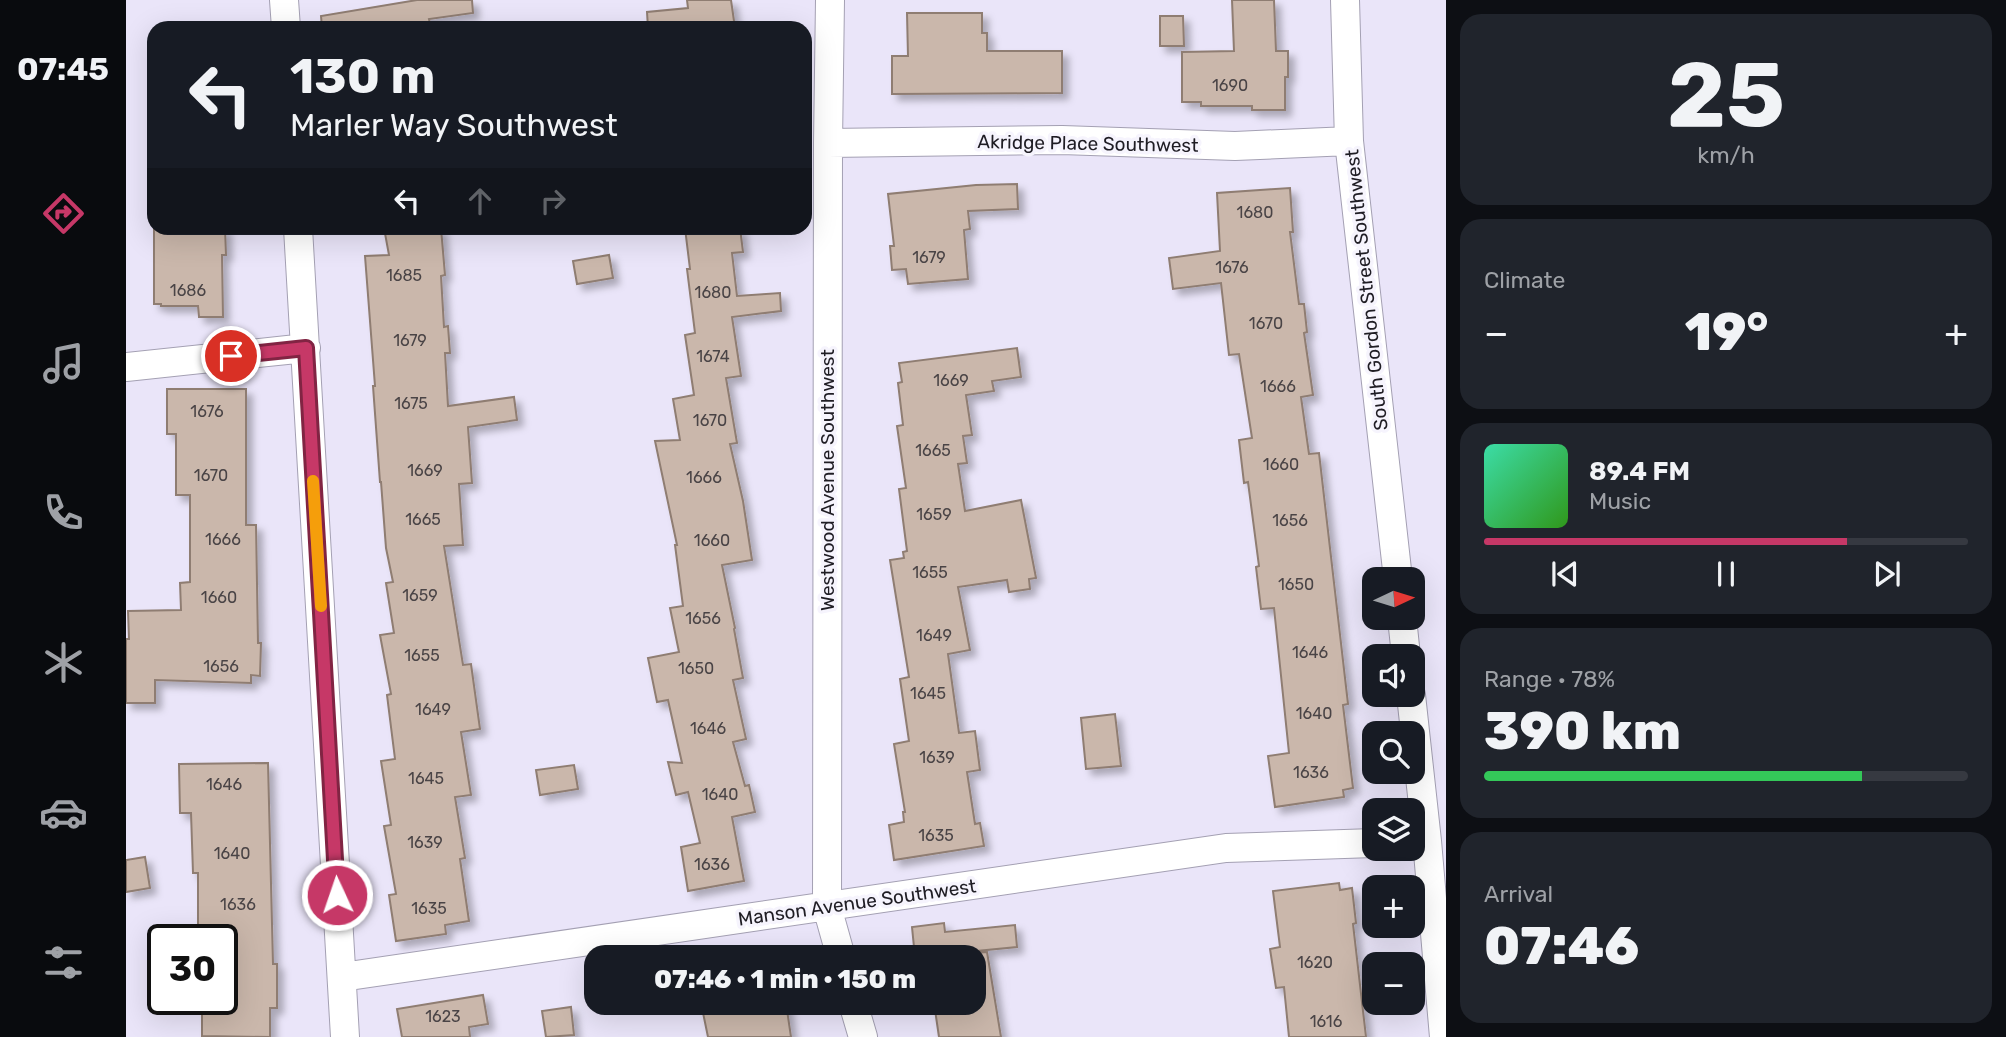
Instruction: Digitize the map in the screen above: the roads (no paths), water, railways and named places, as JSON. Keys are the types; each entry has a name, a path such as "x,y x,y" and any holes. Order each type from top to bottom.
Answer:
{"street":[{"path":"284,0 286,21"},
{"name":"Westwood Avenue Southwest","path":"830,0 827,907 838,945"},
{"name":"South Gordon Street Southwest","path":"1345,0 1349,141 1397,567"},
{"name":"Akridge Place Southwest","path":"828,144 1062,140 1235,146 1349,141"},
{"path":"298,235 345,1037"},
{"path":"126,367 306,348"},
{"path":"1412,707 1417,798"},
{"name":"Manson Avenue Southwest","path":"342,977 1226,848 1362,843"},
{"path":"1422,861 1444,1037"},
{"path":"857,1015 863,1037"}]}
